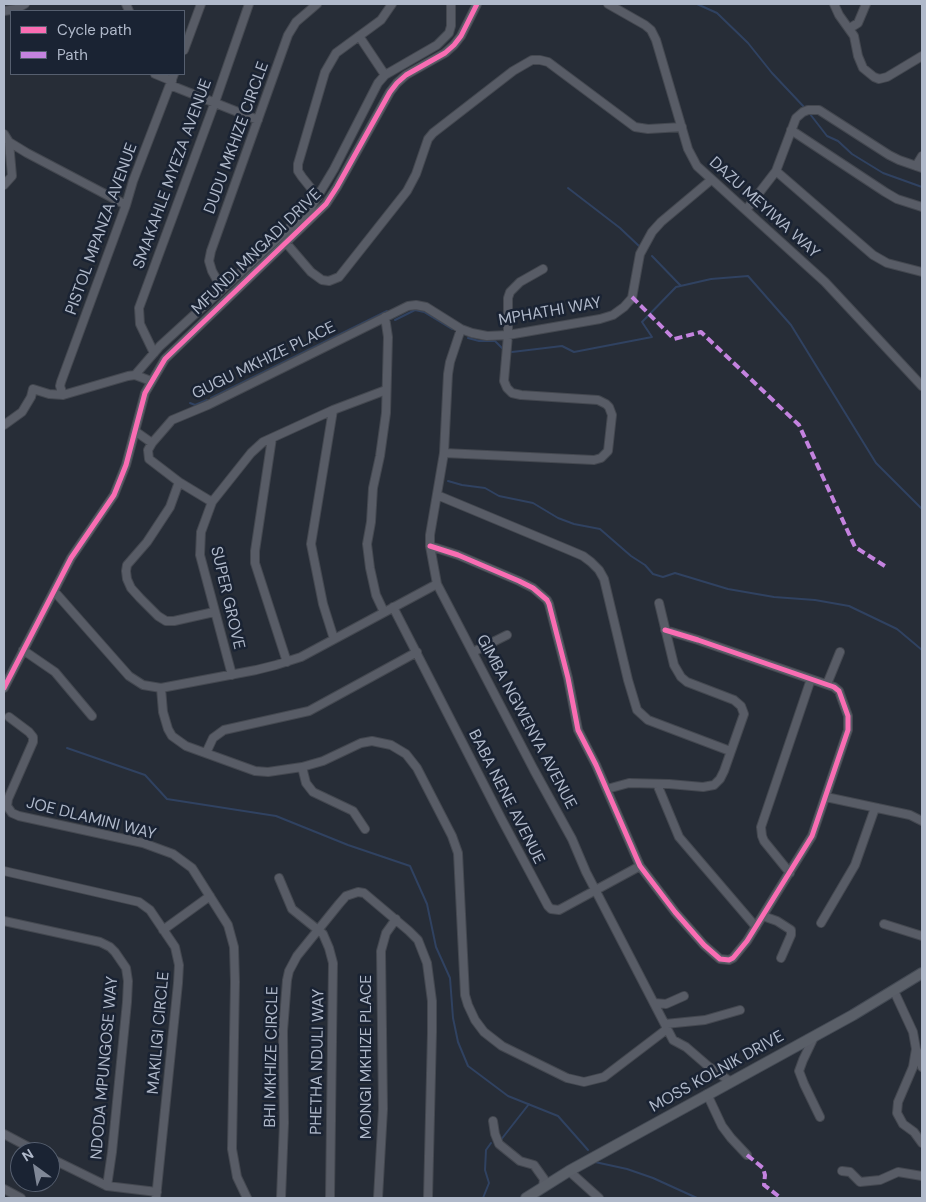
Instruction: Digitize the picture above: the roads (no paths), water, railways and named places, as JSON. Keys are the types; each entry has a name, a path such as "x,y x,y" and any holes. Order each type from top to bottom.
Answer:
{"main road":[{"name":"MOSS KOLNIK DRIVE","path":"526,1198 569,1171 814,1037 922,973"}],"street":[{"path":"4,11 16,9 25,4"},
{"path":"185,47 201,4"},
{"name":"SMAKAHLE MYEZA AVENUE","path":"154,353 140,324 139,308 215,102 248,4"},
{"name":"DUDU MKHIZE CIRCLE","path":"222,289 209,261 212,251 288,36 296,22 317,4"},
{"path":"318,197 298,171 299,157 320,87 330,62 336,53 381,20 392,4"},
{"path":"4,425 22,412 31,397 33,389 49,394 63,395 135,375 154,353 222,289 303,217 318,197 373,92 385,75 444,39 452,26 451,4"},
{"name":"MFUNDI MNGADI DRIVE","path":"4,688 78,546 114,495 126,465 142,404 151,381 165,359 321,209 332,196 390,92 406,76 445,53 454,45 461,36 476,4"},
{"name":"DAZU MEYIWA WAY","path":"608,4 640,22 651,30 654,35 661,51 690,156 697,166 825,282 922,386"},
{"path":"834,4 839,15 854,36 860,63 874,77 879,79 887,77 922,56"},
{"path":"850,28 860,20 866,4"},
{"path":"359,36 385,75"},
{"path":"286,244 311,272 322,280 339,278 407,191 416,174 428,139 433,133 513,71 532,60 548,62 635,127 648,129 682,127"},
{"path":"158,75 258,120"},
{"name":"PISTOL MPANZA AVENUE","path":"63,395 60,386 61,382 126,205 132,182 172,80"},
{"path":"746,210 776,170 796,118 808,110 818,110 889,155 919,167 922,156"},
{"path":"791,130 884,192 897,199 922,207"},
{"path":"4,134 10,142 27,154 126,205"},
{"path":"4,185 12,176 10,142"},
{"path":"776,170 873,255 887,263 922,272"},
{"name":"MPHATHI WAY","path":"416,305 426,307 462,329 479,335 508,335 600,319 612,315 624,307 632,298 640,254 652,232 660,222 711,180"},
{"path":"444,453 594,460 601,458 608,451 612,415 609,407 598,400 512,393 504,381 510,292 520,282 543,269"},
{"name":"GUGU MKHIZE PLACE","path":"152,443 167,425 177,417 208,405 408,306 416,305"},
{"path":"384,612 376,595 367,544 371,522 373,488 384,431 388,338 385,317"},
{"name":"GIMBA NGWENYA AVENUE","path":"462,329 450,362 448,374 444,453 432,515 430,546 437,584 572,839 666,1027 676,1042 686,1047 731,1082"},
{"path":"135,375 151,381"},
{"name":"SUPER GROVE","path":"232,674 202,566 199,546 203,523 212,502 257,446 334,410 386,390"},
{"path":"334,410 311,544 324,610 334,639"},
{"path":"134,431 152,443 148,454 149,459 153,463 179,482 212,502"},
{"path":"272,438 255,563 287,662"},
{"path":"179,482 170,507 147,542 127,565 127,579 131,588 140,598 158,616 166,621 214,612"},
{"path":"437,495 583,556 591,562 604,579 637,710 648,720 730,751"},
{"path":"430,546 458,555 518,581 533,588 547,600 568,678 576,723 640,866 675,912 715,956 724,960 733,958 747,941 812,836 849,723 844,703 839,692 834,687 665,630"},
{"path":"54,591 129,676 144,685 161,688 287,662 301,657 437,584"},
{"path":"607,789 629,783 704,787 714,785 724,772 744,714 741,706 734,700 687,682 681,677 674,665 659,604"},
{"name":"BABA NENE AVENUE","path":"393,607 506,829 548,906 551,909 559,910 640,866"},
{"path":"473,652 507,635"},
{"path":"23,650 55,672 92,716"},
{"path":"206,753 213,738 224,730 309,711 416,652"},
{"path":"827,684 840,652"},
{"path":"790,873 764,841 761,827 812,679"},
{"path":"161,688 163,712 172,736 186,746 255,770 268,772 302,767 323,761 361,743 372,741 391,745 412,760 456,844 460,863 465,995 468,1005 475,1020 484,1032 502,1046 567,1078 584,1082 604,1077 666,1027 705,1020 740,1010"},
{"name":"JOE DLAMINI WAY","path":"9,717 33,737 33,742 8,799 8,806 12,813 143,843 172,854 192,868 228,924 234,947 235,982 232,1149 237,1177 245,1197"},
{"path":"302,767 306,783 313,792 353,811 366,829"},
{"path":"658,784 676,829 686,847 756,927"},
{"path":"826,796 910,815 922,822"},
{"path":"821,923 855,865 875,808"},
{"name":"MAKILIGI CIRCLE","path":"4,871 132,899 145,905 175,948 179,965 156,1195"},
{"path":"279,878 292,909 319,930"},
{"name":"BHI MKHIZE CIRCLE","path":"281,1198 284,1123 283,1032 287,980 292,964 346,896 358,892 364,893 418,940 424,952 430,978 432,1032 428,1198"},
{"path":"163,930 210,896"},
{"path":"763,916 777,921 791,930 791,935 781,958"},
{"name":"MONGI MKHIZE PLACE","path":"378,1198 383,1100 381,951 386,934 396,919"},
{"name":"NDODA MPUNGOSE WAY","path":"4,921 100,942 110,947 126,968 128,981 126,1011 107,1186"},
{"path":"884,924 922,936"},
{"name":"PHETHA NDULI WAY","path":"319,930 326,941 333,963 330,1198"},
{"path":"894,991 913,1032 922,1067"},
{"path":"654,1003 666,1004 684,996"},
{"path":"814,1037 802,1060 800,1071 804,1084 820,1117"},
{"path":"918,1047 913,1067 897,1108 899,1119 919,1136 922,1142"},
{"path":"707,1094 722,1126 747,1155"},
{"path":"493,1121 495,1134 500,1144 520,1160 534,1165 544,1179 543,1187"},
{"path":"4,1134 19,1142"},
{"path":"60,1163 107,1186 156,1195"},
{"path":"569,1171 599,1198"},
{"path":"842,1171 850,1172 860,1182 880,1180 898,1172 922,1176"},
{"path":"4,1189 21,1198"}],"waterway":[{"path":"697,4 717,13 748,43 772,73 805,108"},
{"path":"810,114 827,136 838,141 852,154 883,173 922,187"},
{"path":"568,188 620,228 639,246"},
{"path":"652,256 681,286"},
{"path":"512,352 562,346 574,352 652,337 642,322 676,287 711,279 748,276 791,325 876,463 922,509"},
{"path":"395,320 415,310 424,312 452,329"},
{"path":"211,398 387,311"},
{"path":"468,338 479,341 495,341 503,349"},
{"path":"190,403 195,405 207,400"},
{"path":"448,481 485,488 499,496 533,503 558,518 574,524 600,529 631,556 645,565 653,574 663,577 675,573 728,589 774,597 815,600 849,606 897,629 922,650"},
{"path":"67,748 145,775 167,799 276,816 348,845 410,866 427,904 436,947 450,978 453,1018 458,1042 468,1066 508,1096 558,1116 588,1150"},
{"path":"500,1141 529,1104"},
{"path":"483,1198 489,1183 485,1170 486,1150 491,1143"},
{"path":"595,1162 627,1169 653,1178 697,1198"}]}
